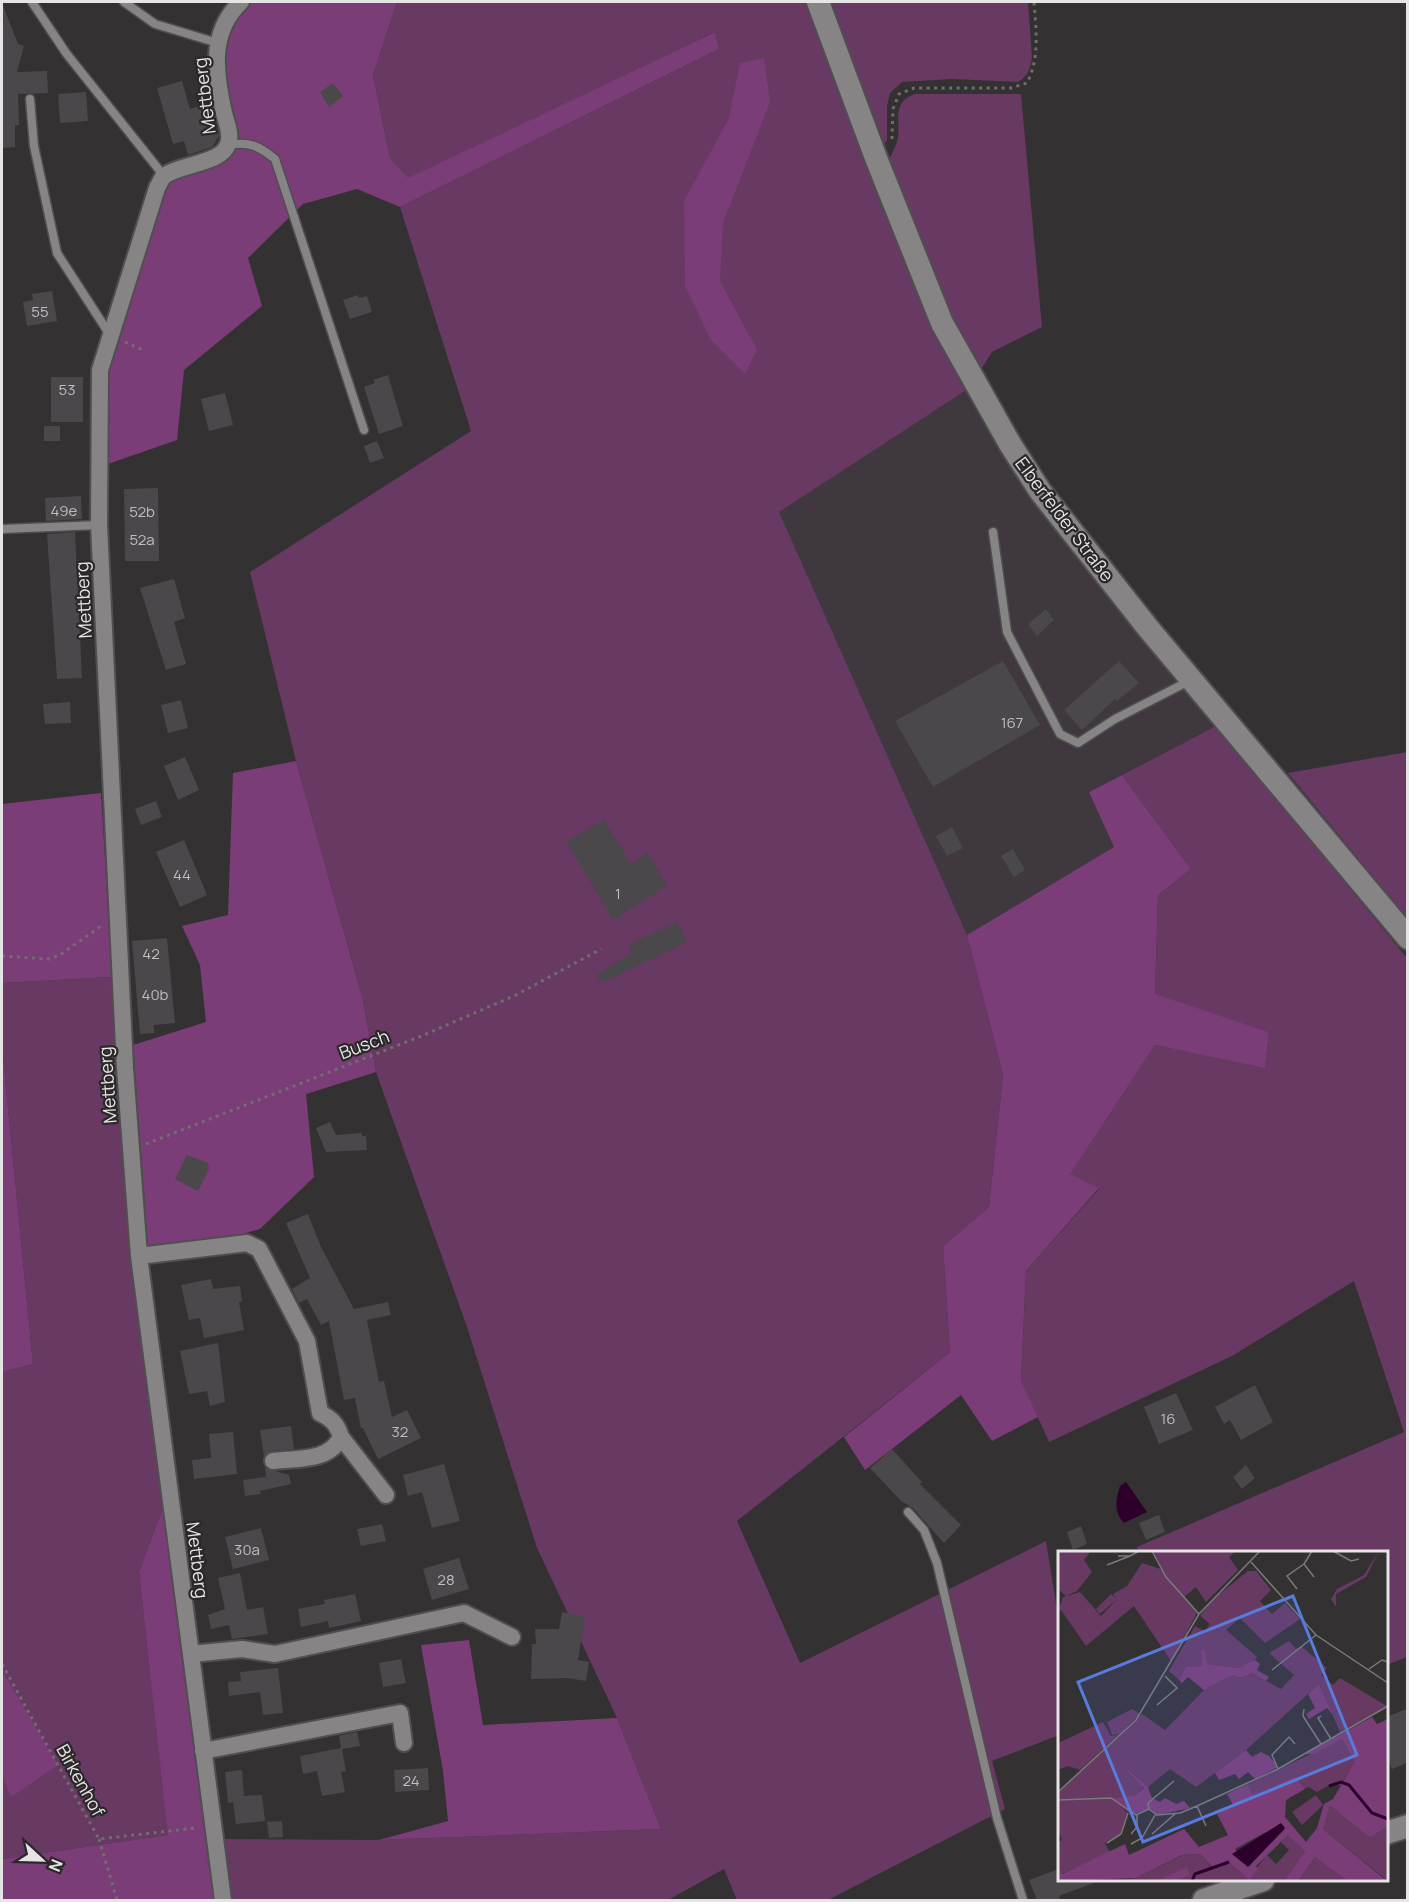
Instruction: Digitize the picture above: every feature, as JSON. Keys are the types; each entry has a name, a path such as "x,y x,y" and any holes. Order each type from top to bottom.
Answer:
{"main road":[{"name":"Elberfelder Straße","path":"818,2 876,158 942,324 1010,444 1040,491 1191,680 1407,938"},
{"path":"1388,1832 1407,1826"},
{"path":"1204,1900 1260,1881"}],"street":[{"name":"Mettberg","path":"223,1900 139,1256 130,1150 99,525 100,370 157,188 164,176 222,153 228,145 229,134 219,90 216,55 220,29 229,13 241,2"},
{"path":"139,1256 247,1243 259,1249 307,1341 320,1413 330,1418 338,1426 341,1437 386,1495"},
{"path":"273,1461 325,1455 338,1445 341,1437"},
{"path":"191,1654 242,1649 275,1654 464,1613 512,1637"},
{"path":"203,1751 400,1713 404,1743"}],"lane":[{"path":"32,2 66,53 164,176"},
{"path":"124,2 155,24 218,43"},
{"path":"30,99 34,146 57,253 110,335"},
{"path":"228,145 242,142 258,145 275,159 364,430"},
{"path":"2,529 99,525"},
{"path":"993,532 1007,632 1060,734 1078,743 1115,719 1191,680"},
{"path":"908,1512 924,1530 937,1563 998,1818 1023,1900"}],"path":[{"path":"876,158 889,150 893,108 899,94 914,88 1011,88 1027,84 1034,70 1036,39 1034,2"},
{"path":"2,956 49,959 60,955 117,915"},
{"name":"Busch","path":"130,1150 419,1037 516,995 600,949"},
{"name":"Birkenhof","path":"2,1664 99,1839 213,1826"},
{"path":"99,1839 117,1900"}],"shaded area":[{"path":"247,2 397,2 373,75 390,158 408,178 715,32 719,49 400,207 357,189 303,204 248,258 262,306 184,370 177,440 108,464 107,361 160,194 170,179 222,160 225,31"},
{"path":"397,2 807,2 882,208 968,389 779,512 967,935 1003,1075 989,1207 943,1246 950,1352 737,1521 800,1663 1046,1541 1058,1616 1058,1735 992,1761 1005,1809 828,1900 737,1900 724,1869 668,1900 232,1900 223,1839 379,1840 661,1829 617,1718 537,1548 466,1324 376,1072 363,1000 296,761 250,572 471,431 400,207 719,49 715,32 407,179 390,158 373,75"},
{"path":"829,2 1028,2 1032,58 1029,69 1018,82 952,79 902,82 890,93 887,106 887,141 882,145"},
{"path":"764,58 770,102 723,223 720,281 757,350 745,374 711,340 685,286 684,201 729,118 740,63"},
{"path":"915,94 1021,94 1042,327 992,352 980,371 941,294 888,161 898,138 900,106 908,97"},
{"path":"968,389 1216,726 1089,792 1115,847 967,935 778,511"},
{"path":"1216,726 1407,958 1407,1657 1388,1665 1388,1551 1138,1551 1137,1547 1404,1432 1354,1281 1232,1356 1049,1442 1021,1380 1026,1271 1099,1189 1069,1174 1155,1045 1265,1067 1269,1032 1155,995 1158,895 1191,869 1122,775"},
{"path":"1408,752 1407,918 1288,773"},
{"path":"296,761 363,1000 376,1072 306,1094 314,1177 260,1229 149,1260 133,1045 206,1022 200,965 182,926 228,915 233,773"},
{"path":"1122,775 1191,869 1158,895 1155,994 1269,1032 1265,1068 1155,1045 1070,1174 1099,1188 1026,1271 1021,1380 1038,1417 992,1441 961,1395 865,1470 844,1437 950,1352 943,1246 989,1207 1003,1075 967,935 1114,847 1089,792"},
{"path":"101,793 112,977 2,983 2,804"},
{"path":"112,977 123,1149 164,1505 139,1572 169,1835 2,1859 2,1372 33,1364 2,1047 2,983"},
{"path":"2,1047 33,1364 2,1372"},
{"path":"1126,1482 1147,1512 1124,1523 1118,1514 1116,1505 1120,1486"},
{"path":"164,1505 214,1900 2,1900 2,1859 168,1835 139,1572"},
{"path":"469,1640 483,1725 617,1718 661,1829 379,1840 448,1821 443,1771 421,1645"},
{"path":"4,1674 58,1765 11,1797 2,1775 2,1676"}],"building":[{"path":"2,3 18,44 24,46 17,72 47,71 48,93 18,94 19,125 15,125 15,147 2,148"},
{"path":"182,81 190,109 202,105 203,109 212,106 219,136 212,147 188,155 184,141 173,144 157,88"},
{"path":"333,83 343,96 329,107 320,92"},
{"path":"86,92 88,121 60,123 58,94"},
{"path":"52,291 57,321 27,326 23,302 33,300 32,294"},
{"path":"358,295 359,298 367,296 372,312 350,319 343,300"},
{"path":"388,375 403,426 379,434 364,387 375,383 373,380"},
{"path":"51,377 83,377 83,422 51,422"},
{"path":"225,393 233,425 209,431 201,399"},
{"path":"44,426 60,426 60,441 44,441"},
{"path":"377,441 384,458 370,463 364,446"},
{"path":"158,488 159,561 125,561 124,489"},
{"path":"81,496 82,519 46,521 45,498"},
{"path":"75,532 82,678 57,679 47,534"},
{"path":"174,579 185,618 174,622 186,664 166,670 140,588"},
{"path":"1046,609 1054,620 1037,636 1028,624"},
{"path":"1003,661 1040,725 933,787 895,721"},
{"path":"1119,661 1139,683 1117,701 1115,699 1082,730 1064,710"},
{"path":"181,700 188,728 168,733 161,705"},
{"path":"70,702 71,723 45,724 43,704"},
{"path":"185,757 199,790 178,800 164,766"},
{"path":"156,801 162,817 141,825 135,809"},
{"path":"604,820 631,864 648,852 667,886 613,920 566,841"},
{"path":"952,827 963,848 947,856 936,836"},
{"path":"184,840 207,895 180,907 156,852"},
{"path":"1013,849 1025,870 1014,877 1001,856"},
{"path":"677,922 687,942 601,983 597,975 633,952 629,945"},
{"path":"167,938 175,1023 154,1025 154,1033 140,1034 132,941"},
{"path":"330,1122 336,1135 362,1133 362,1136 366,1136 367,1150 326,1152 316,1128"},
{"path":"187,1155 208,1163 209,1169 198,1191 175,1179"},
{"path":"308,1214 321,1247 354,1309 388,1302 391,1315 367,1320 379,1382 384,1381 392,1417 407,1410 421,1438 378,1459 361,1428 355,1398 344,1400 329,1321 321,1325 307,1299 299,1303 292,1289 310,1278 286,1223"},
{"path":"211,1279 213,1289 240,1286 242,1301 239,1302 244,1330 204,1338 200,1318 189,1320 181,1285"},
{"path":"218,1343 225,1402 210,1406 207,1391 189,1394 180,1351"},
{"path":"1255,1385 1273,1422 1241,1440 1230,1420 1224,1424 1215,1407"},
{"path":"1176,1393 1193,1430 1159,1444 1144,1407"},
{"path":"291,1426 294,1449 271,1451 264,1456 260,1430"},
{"path":"233,1432 237,1474 194,1479 192,1460 211,1458 209,1434"},
{"path":"892,1449 922,1482 920,1484 961,1525 944,1543 913,1508 901,1501 870,1468"},
{"path":"444,1464 460,1521 432,1528 422,1492 408,1496 403,1475"},
{"path":"1246,1465 1255,1478 1242,1489 1233,1477"},
{"path":"265,1468 289,1475 291,1484 260,1491 261,1494 245,1496 243,1480 266,1477"},
{"path":"1159,1515 1165,1532 1146,1540 1139,1523"},
{"path":"382,1524 386,1541 361,1546 357,1529"},
{"path":"1081,1526 1087,1544 1073,1550 1067,1532"},
{"path":"261,1528 269,1560 233,1569 225,1537"},
{"path":"459,1558 469,1589 432,1600 423,1569"},
{"path":"240,1573 247,1610 263,1607 268,1634 232,1639 229,1625 211,1629 208,1615 225,1609 218,1578"},
{"path":"355,1594 361,1621 329,1628 328,1621 301,1627 298,1609 325,1604 324,1600"},
{"path":"562,1612 585,1617 578,1660 589,1662 586,1681 567,1678 531,1679 532,1644 536,1644 535,1629 559,1629"},
{"path":"401,1659 406,1683 383,1687 379,1663"},
{"path":"278,1668 283,1713 263,1715 260,1692 229,1696 228,1682 241,1681 240,1672"},
{"path":"1407,1709 1407,1763 1392,1769 1388,1759 1388,1716"},
{"path":"357,1732 360,1746 342,1749 346,1771 341,1772 345,1792 322,1796 317,1771 303,1774 300,1756 341,1748 339,1736"},
{"path":"428,1768 429,1790 395,1792 394,1770"},
{"path":"242,1770 244,1796 262,1795 265,1821 236,1824 233,1802 228,1803 225,1772"},
{"path":"282,1821 283,1837 269,1838 267,1822"},
{"path":"1058,1869 1058,1881 1099,1881 1059,1896 1061,1900 1037,1900 1029,1880"}]}
